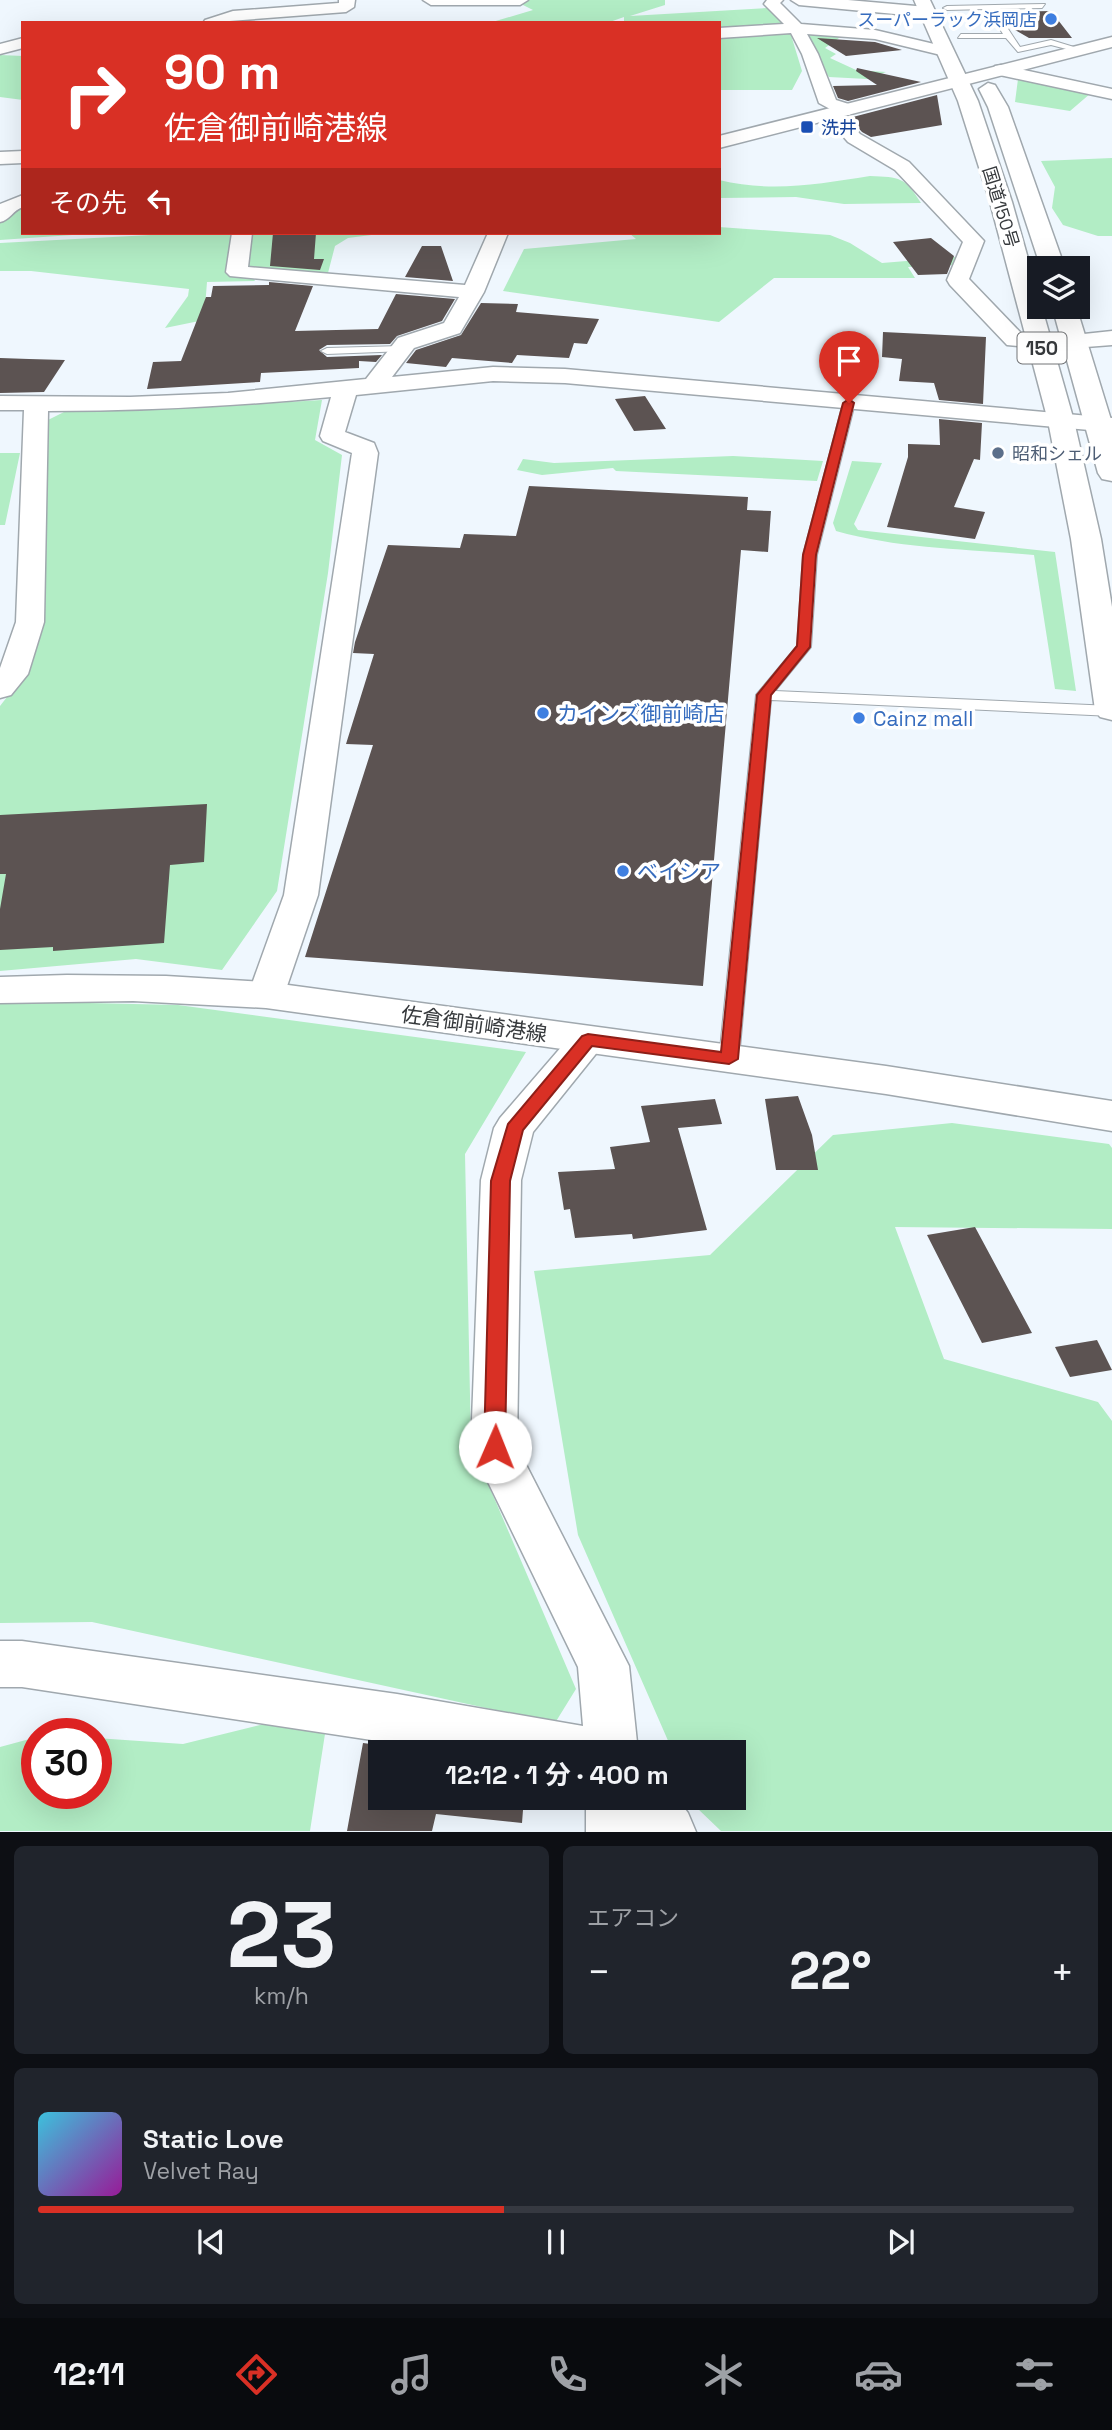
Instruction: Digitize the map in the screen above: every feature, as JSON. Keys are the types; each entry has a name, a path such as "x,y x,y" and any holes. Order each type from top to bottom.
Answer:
{"main road":[{"name":"国道150号","path":"934,5 953,43 980,75 998,107 1049,256"},
{"path":"721,142 1112,42"},
{"name":"国道150号","path":"980,75 968,101 1001,202 1061,421 1086,539 1112,711"},
{"path":"0,158 21,157"},
{"name":"150","path":"1067,319 1073,341 1106,425 1112,473"},
{"name":"佐倉御前崎港線","path":"0,990 83,986 178,987 266,995 886,1080 1112,1116"}],"street":[{"path":"217,21 233,16 303,19 346,7 347,0"},
{"path":"431,0 520,0"},
{"path":"775,0 772,4 795,26 810,54 828,103 841,112 854,138 902,166 974,241 958,280 1014,340 1040,341"},
{"path":"799,0 934,5"},
{"path":"721,33 795,26 867,33 925,50 953,43"},
{"path":"0,49 21,44"},
{"path":"980,75 1112,94"},
{"path":"0,216 10,205 21,202"},
{"path":"242,235 237,272 473,292"},
{"path":"266,995 301,895 365,447 332,436 359,388 406,343 453,328 473,292 497,235"},
{"path":"1073,341 1112,338"},
{"path":"0,403 36,405 228,400 493,374 565,376 1106,425"},
{"path":"0,688 12,674 30,622 36,405"},
{"path":"588,1040 514,1128 501,1181 495,1447 603,1666 611,1740"},
{"path":"0,1664 22,1664 397,1718 521,1740"},
{"path":"612,1810 613,1832"},
{"path":"653,1810 669,1832"}],"lane":[{"path":"934,5 990,8 1042,5"},
{"path":"990,8 1018,50 1051,43 1071,49"},
{"path":"953,43 1008,36"},
{"path":"327,351 402,349"},
{"path":"729,1059 764,695 804,647 810,555 849,403"},
{"path":"764,695 1112,711"}],"green space":[{"path":"513,0 665,0 665,5 630,16 767,8 783,23 721,31 721,21 624,21 624,17 613,21 496,21 533,10"},
{"path":"779,28 791,35 802,71 792,90 721,90 721,36"},
{"path":"805,30 846,33 825,48 836,54 830,58 856,70 886,72 867,79 829,77 818,61"},
{"path":"0,55 21,56 21,100 0,97"},
{"path":"1018,79 1091,93 1070,111 1015,102"},
{"path":"1112,158 1112,236 1098,236 1063,225 1052,208 1055,187 1041,161"},
{"path":"870,176 895,178 906,183 921,203 844,204 796,197 721,198 721,180 776,187"},
{"path":"21,205 21,235 72,235 0,240 0,220"},
{"path":"721,227 830,235 850,243 882,263 955,257 954,265 908,267 915,278 774,278 719,322 503,291 524,249 636,239 631,235 721,235"},
{"path":"150,235 371,235 348,238 335,246 328,273 317,276 251,275 255,281 207,282 204,320 165,328 188,296 189,289 31,271 0,271 0,243"},
{"path":"322,400 315,440 342,455 328,573 277,891 222,970 136,959 0,971 0,706 28,670 48,420 68,410"},
{"path":"0,453 20,453 5,525 0,525"},
{"path":"733,456 823,461 817,481 616,471 613,468 542,475 517,470 523,459 554,463"},
{"path":"852,461 882,463 854,524 858,530 1055,552 1076,691 1055,689 1034,555 909,545 836,531 833,523"},
{"path":"0,1001 178,1005 526,1052 465,1154 471,1444 576,1689 555,1723 92,1622 0,1623"},
{"path":"952,1123 1109,1144 1112,1148 1112,1229 895,1227 944,1359 1098,1402 1112,1421 1112,1831 721,1831 699,1810 746,1810 746,1740 668,1740 578,1535 534,1271 710,1255 833,1135"},
{"path":"329,1708 310,1831 0,1831 0,1747 21,1741 21,1809 112,1809 112,1739 183,1744"}],"building":[{"path":"1051,11 1072,38 1029,38 1010,27 1000,12"},
{"path":"817,38 875,42 902,50 846,56"},
{"path":"857,68 921,82 848,101 838,98 833,86 877,85 856,71"},
{"path":"937,95 942,125 871,137 849,118"},
{"path":"273,235 316,235 314,259 324,259 320,270 270,266"},
{"path":"931,238 954,256 947,274 918,275 893,242"},
{"path":"422,246 441,246 453,281 405,277"},
{"path":"269,282 313,286 295,331 378,329 396,294 455,299 442,321 397,336 390,344 327,345 319,350 327,357 382,355 376,362 359,361 359,368 261,373 260,382 147,389 153,362 181,361 206,297 211,297 213,286 269,285"},
{"path":"481,303 518,304 516,312 599,319 587,344 574,343 569,358 517,355 512,363 452,358 446,367 406,363 416,350 461,335"},
{"path":"883,332 986,337 983,404 939,400 934,383 899,381 902,359 882,357"},
{"path":"0,358 65,360 44,392 0,393"},
{"path":"645,396 666,429 634,431 615,399"},
{"path":"939,419 982,423 980,460 974,459 954,507 985,512 975,539 887,527 908,457 908,444 940,445"},
{"path":"529,486 748,497 747,510 771,511 768,552 741,550 703,986 305,957 373,745 346,744 374,654 353,653 355,642 388,545 460,548 464,534 516,536"},
{"path":"207,804 204,862 170,865 164,943 53,951 53,947 0,950 0,909 6,874 0,874 0,815"},
{"path":"798,1096 812,1135 818,1170 776,1170 765,1099"},
{"path":"715,1099 722,1124 678,1128 707,1230 633,1239 632,1234 575,1238 570,1209 564,1210 558,1172 615,1169 610,1147 650,1142 641,1106"},
{"path":"975,1227 1032,1333 982,1343 927,1235"},
{"path":"1097,1340 1112,1370 1070,1377 1055,1347"},
{"path":"363,1743 368,1744 368,1810 523,1810 522,1823 436,1814 432,1831 347,1831"}],"place":[{"name":"スーパーラック浜岡店","path":"1051,19"},
{"name":"洗井","path":"807,127"},
{"name":"昭和シェル","path":"998,453"},
{"name":"カインズ御前崎店","path":"543,713"},
{"name":"Cainz mall","path":"859,718"},
{"name":"ベイシア","path":"623,871"}],"route":[{"path":"495,1447 501,1181 514,1128 588,1040 729,1059 764,695 804,647 810,555 849,403"}]}
